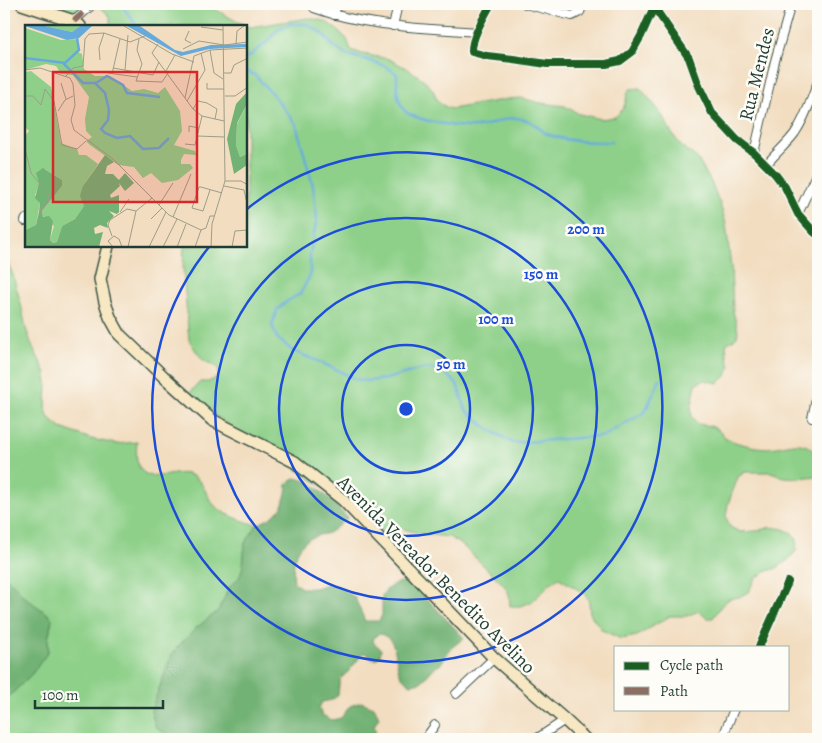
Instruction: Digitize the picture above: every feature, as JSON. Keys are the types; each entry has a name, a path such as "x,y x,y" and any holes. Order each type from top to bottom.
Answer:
{"main road":[{"path":"22,4 77,24"},
{"name":"Avenida Vereador Benedito Avelino","path":"108,248 100,279 110,317 120,335 212,420 295,462 343,500 494,658 566,720 584,739"}],"street":[{"path":"334,15 336,4"},
{"path":"393,26 398,4"},
{"path":"491,4 477,32 471,49 472,52 486,56 513,58 547,64 606,64 620,61 632,52 641,36 653,6"},
{"path":"525,4 572,16 580,12 583,4"},
{"name":"Rua Mendes","path":"754,152 775,60 791,4"},
{"path":"77,24 91,6"},
{"path":"653,6 689,58 699,86 712,113 737,140 754,152 775,174 785,188 798,214 818,235"},
{"path":"314,8 334,15 393,26 477,32"},
{"path":"766,165 795,133 805,115 818,82"},
{"path":"798,214 818,170"},
{"path":"812,418 818,390"},
{"path":"759,646 788,582"},
{"path":"456,694 494,658"},
{"path":"722,739 734,710"},
{"path":"536,739 566,720"},
{"path":"425,739 436,725"}],"green space":[{"path":"35,4 97,4 74,21"},
{"path":"97,4 206,4 245,25 110,25 110,16"},
{"path":"308,18 325,21 347,39 351,50 389,59 408,69 423,79 433,90 437,100 442,105 451,109 521,98 540,103 565,106 579,114 601,119 615,117 623,109 630,89 640,88 657,108 681,146 697,158 711,182 726,224 731,267 733,311 738,331 737,336 726,344 730,367 726,376 718,383 704,380 696,384 691,408 692,417 698,424 715,428 727,438 738,443 764,448 801,444 809,447 816,453 819,467 816,476 799,478 784,477 771,472 745,472 738,477 728,504 726,516 730,527 740,532 756,531 771,527 783,529 792,533 797,540 796,551 777,568 765,572 756,578 748,592 739,597 729,599 721,606 713,618 707,618 698,611 687,616 670,616 637,636 621,639 602,630 590,614 589,602 585,594 559,578 549,584 531,602 520,606 510,606 509,594 504,585 462,545 449,537 422,534 396,527 373,532 343,500 186,397 200,382 208,382 219,377 218,368 203,360 189,340 183,268 184,248 248,248 248,26"},
{"path":"4,215 8,264 13,275 26,329 45,371 47,382 46,410 49,418 61,428 91,439 117,444 137,442 138,464 146,474 156,476 183,473 194,476 215,506 220,510 257,525 245,543 243,566 239,579 230,586 218,611 195,629 171,656 151,711 156,728 176,739 4,739 4,701 31,675 48,652 52,619 23,596 15,585 4,576"},
{"path":"295,478 317,488 348,518 333,530 309,539 300,547 295,558 294,582 301,588 315,588 327,584 339,586 355,598 365,621 379,621 382,615 382,595 394,584 410,581 464,638 451,648 440,665 435,667 421,682 411,684 401,676 394,649 389,639 380,634 374,637 373,642 381,649 380,656 376,659 370,658 368,654 363,653 341,678 338,695 332,700 322,702 319,708 322,715 332,720 341,718 350,706 361,702 374,707 379,717 374,726 376,739 176,739 156,728 151,711 171,656 195,629 218,611 230,586 239,578 243,566 245,543 257,525 272,517 282,507 287,484"},
{"path":"4,576 15,585 23,596 52,619 48,652 31,675 4,701"}],"waterway":[{"path":"121,4 136,25"},
{"path":"248,57 267,42 278,29 291,24 307,24 322,33 332,45 346,55 385,66 397,74 400,103 405,111 411,115 442,124 466,127 476,127 517,118 530,121 545,133 562,139 611,142"},
{"path":"248,72 255,75 296,124 313,186 317,219 310,254 310,276 300,294 277,310 272,325 277,338 293,351 356,379 366,381 386,379 425,368 441,370 457,384 466,410 487,428 513,443 604,436 645,412 660,379"}],"marked path":[{"path":"74,21 93,4"}],"cycle path":[{"path":"491,4 476,34 472,52 487,56 547,64 606,64 620,61 632,52 654,7"},
{"path":"652,4 689,58 699,86 712,113 737,140 754,153 775,174 785,187 798,214 818,235"},
{"path":"759,646 788,582"}]}
